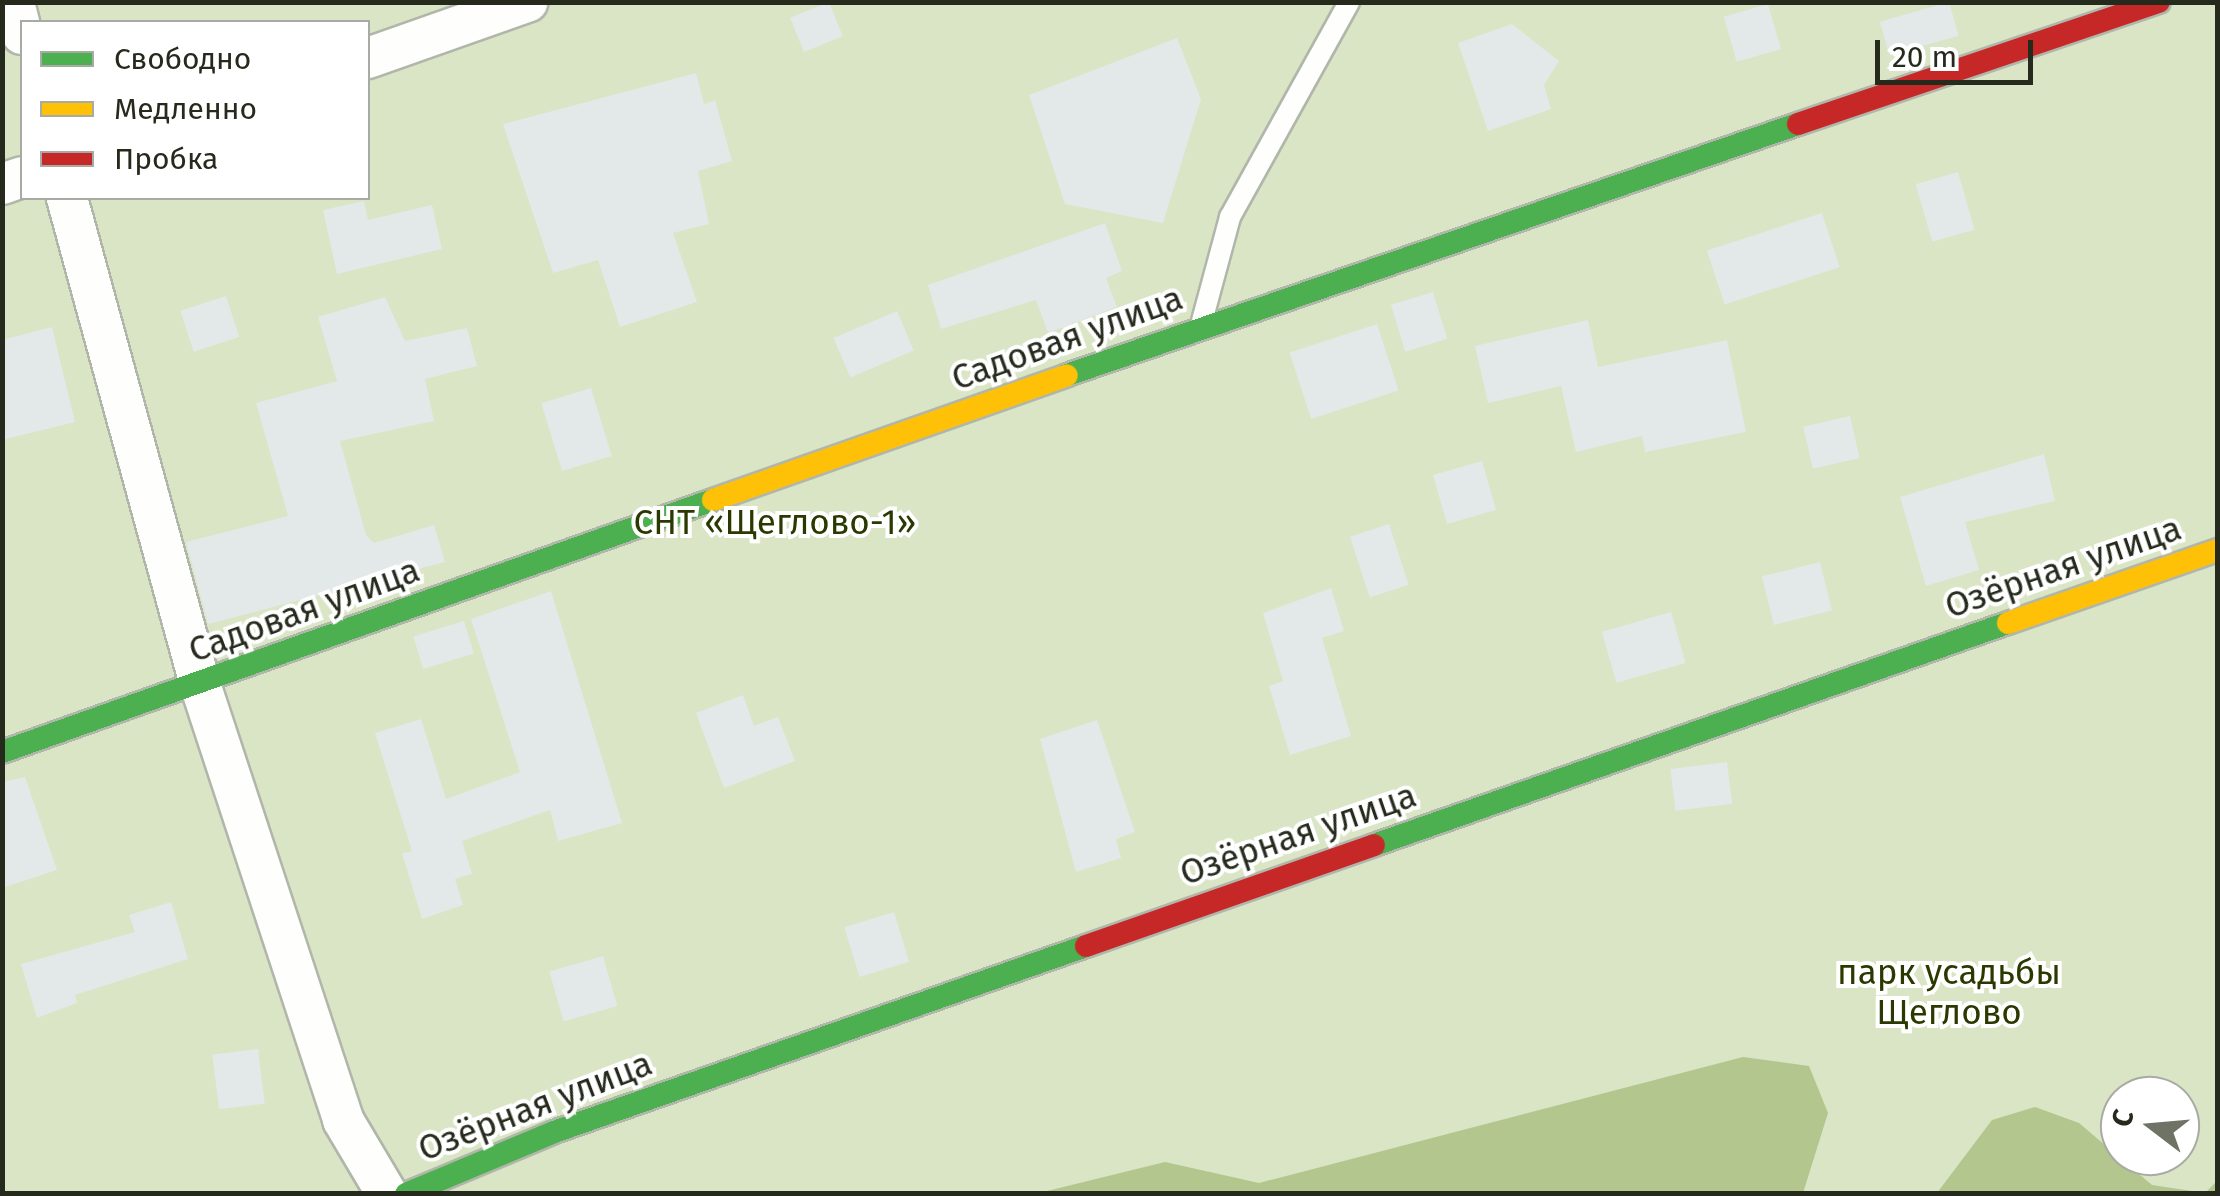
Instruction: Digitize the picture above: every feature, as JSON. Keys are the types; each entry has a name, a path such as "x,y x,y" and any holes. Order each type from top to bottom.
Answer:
{"street":[{"path":"370,57 528,2"},
{"name":"Садовая улица","path":"2,752 1201,328 2159,2"},
{"path":"68,200 200,684 343,1120 387,1194"},
{"name":"Озёрная улица","path":"406,1194 573,1125 2218,550"}],"lane":[{"path":"1201,328 1230,217 1349,2"}],"green space":[{"name":"СНТ «Щеглово-1»","path":"2,3 2217,3 2217,1193 3,1193"}],"shaded area":[{"path":"1743,1057 1809,1066 1828,1113 1803,1193 1039,1193 1165,1162 1259,1183"},
{"path":"2035,1107 2079,1123 2100,1141 2100,1176 2141,1176 2152,1185 2205,1193 1937,1193 1992,1120"},
{"path":"2217,1181 2217,1193 2205,1193"}],"building":[{"path":"829,2 843,36 804,52 790,18"},
{"path":"1949,2 1959,36 1889,55 1880,22"},
{"path":"1768,4 1781,49 1737,62 1724,17"},
{"path":"1512,24 1559,61 1544,85 1551,109 1488,131 1458,43"},
{"path":"1177,38 1201,99 1163,223 1065,204 1029,95"},
{"path":"696,73 704,104 715,100 732,161 698,171 709,224 673,233 697,302 620,327 598,260 553,273 503,124"},
{"path":"1958,172 1975,230 1932,242 1916,184"},
{"path":"364,201 368,220 432,205 442,249 337,274 323,210"},
{"path":"1822,213 1840,267 1725,305 1707,250"},
{"path":"1105,223 1122,271 1106,278 1117,307 1048,333 1036,300 941,329 928,285"},
{"path":"1433,292 1447,339 1405,352 1391,305"},
{"path":"226,296 239,337 194,352 180,311"},
{"path":"385,297 405,341 467,328 477,366 425,379 434,421 340,441 366,535 374,543 434,525 445,562 208,624 186,542 288,516 256,403 337,381 318,317"},
{"path":"897,311 914,351 850,378 833,338"},
{"path":"1588,320 1598,367 1727,340 1746,432 1645,452 1642,436 1576,452 1561,386 1488,403 1475,346"},
{"path":"1377,324 1399,391 1311,419 1290,352"},
{"path":"52,327 75,422 2,440 2,340"},
{"path":"591,388 612,456 562,471 541,403"},
{"path":"1850,416 1860,458 1813,469 1803,427"},
{"path":"2044,454 2055,501 1965,522 1979,570 1926,586 1900,497"},
{"path":"1482,461 1496,510 1447,524 1433,475"},
{"path":"1389,524 1409,585 1370,598 1350,537"},
{"path":"1820,562 1832,611 1774,625 1762,577"},
{"path":"1331,588 1344,631 1322,638 1351,736 1290,755 1269,686 1283,681 1263,613"},
{"path":"551,591 622,823 558,841 550,810 462,841 472,874 455,879 463,905 422,919 402,853 412,851 375,733 421,719 446,799 520,772 471,619"},
{"path":"1671,612 1686,663 1616,683 1602,632"},
{"path":"464,621 474,654 423,669 413,636"},
{"path":"743,695 754,726 778,717 795,761 724,788 696,713"},
{"path":"1097,720 1135,832 1116,839 1121,858 1076,872 1040,739"},
{"path":"1727,762 1732,804 1676,811 1670,769"},
{"path":"25,777 57,870 2,888 2,782"},
{"path":"171,902 188,959 75,995 77,1003 37,1018 21,964 135,932 129,915"},
{"path":"894,912 909,962 859,977 844,927"},
{"path":"603,956 617,1006 564,1021 549,971"},
{"path":"258,1049 265,1104 219,1109 212,1055"}],"traffic: fast":[{"path":"1067,375 1798,124"},
{"path":"2,752 713,500"},
{"path":"1374,845 2008,623"},
{"path":"406,1194 554,1132 1086,946"}],"traffic: slow":[{"path":"713,500 1067,375"},
{"path":"2008,623 2218,550"}],"traffic: jam":[{"path":"1798,124 2159,2"},
{"path":"1086,946 1374,845"}],"park label":[{"name":"парк усадьбы Щеглово","path":"1949,992"}]}
